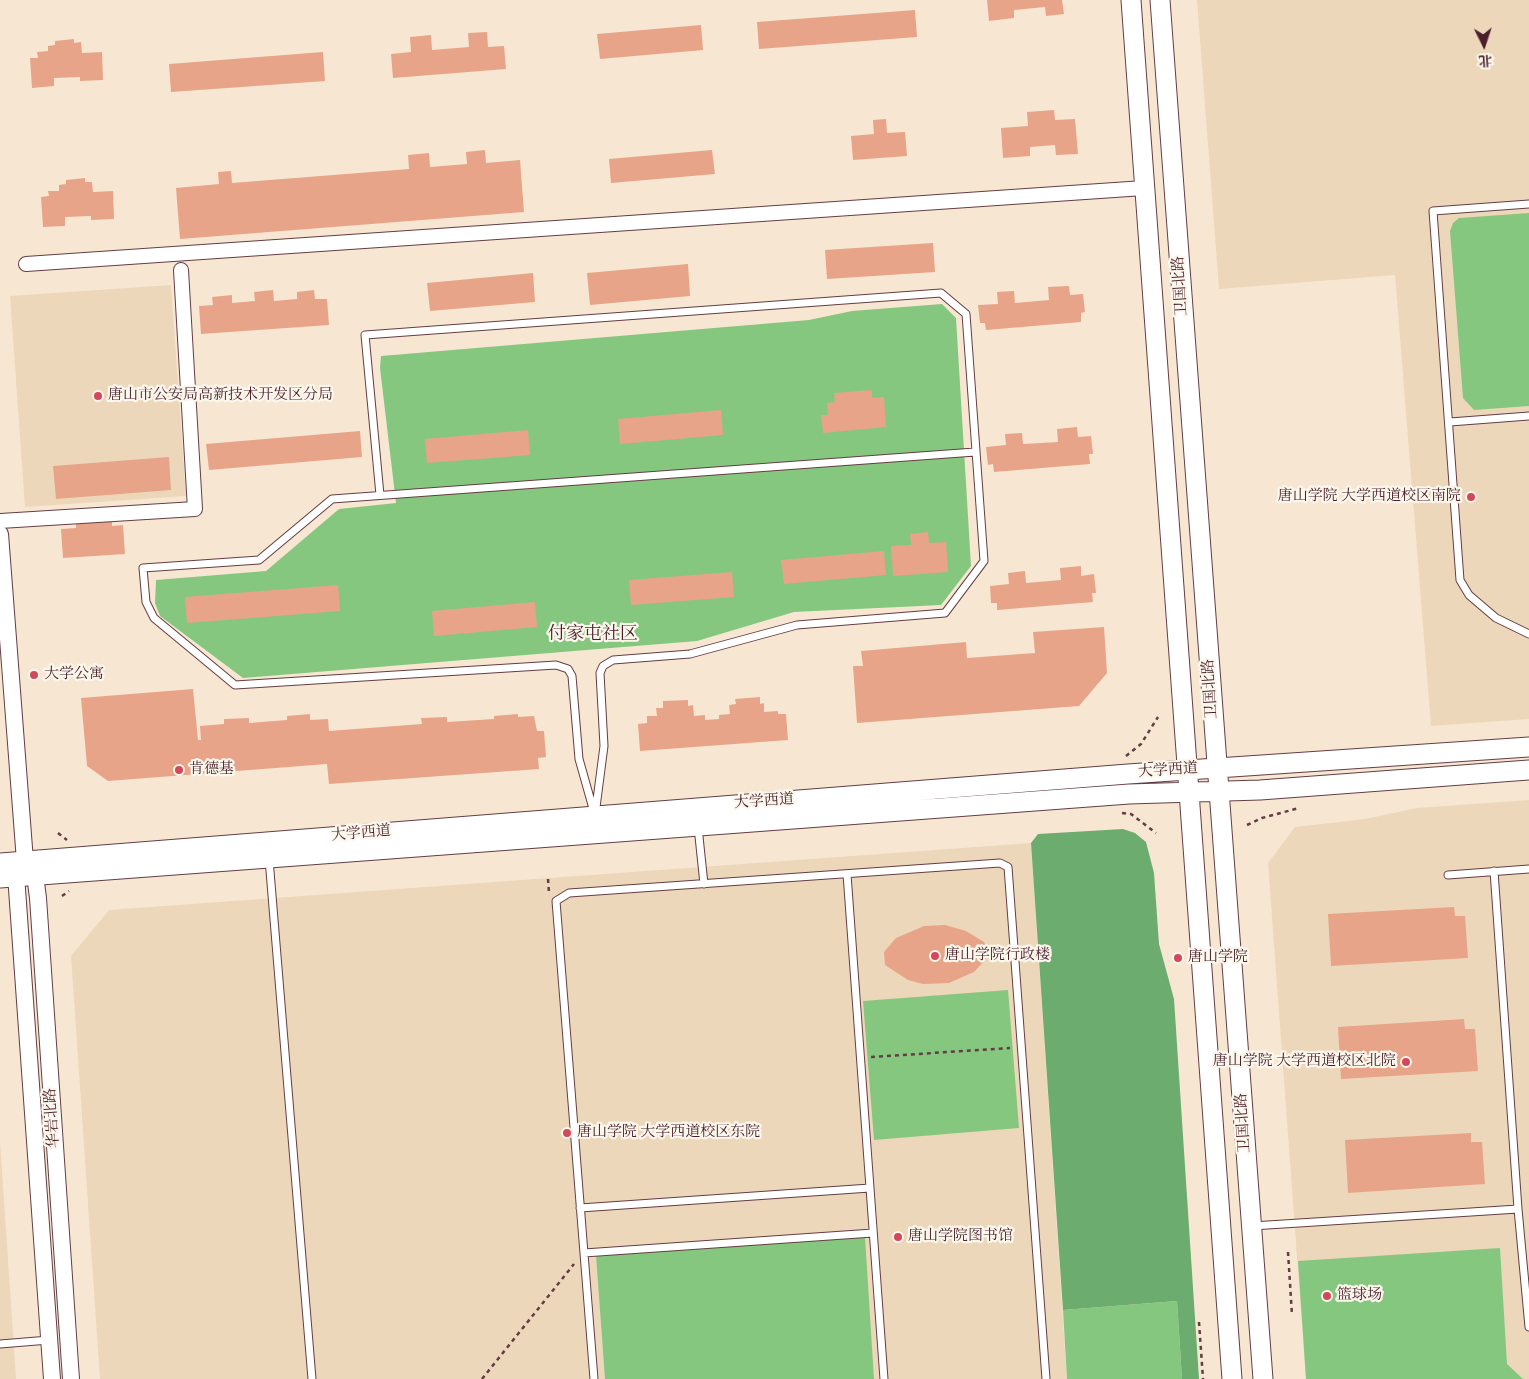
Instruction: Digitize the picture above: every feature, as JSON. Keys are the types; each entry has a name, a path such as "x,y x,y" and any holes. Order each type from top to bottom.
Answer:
{"main road":[{"name":"卫国北路","path":"1131,0 1187,770 1187,792 1232,1379"},
{"name":"卫国北路","path":"1160,0 1262,1379"},
{"name":"大学西道","path":"19,872 595,815 1187,770 1529,747"},
{"name":"大学西道","path":"0,863 19,872 269,859 1187,792 1260,790 1529,770"}],"street":[{"path":"26,264 1144,188"},
{"path":"0,521 195,509 180,270"},
{"name":"华岩北路","path":"0,534 19,872 52,1379"},
{"name":"华岩北路","path":"19,872 71,1379"}],"lane":[{"path":"1529,204 1433,211 1450,422 1460,580 1469,595 1496,618 1529,634"},
{"path":"380,494 365,335 941,293 966,314 984,561 945,613 797,625 690,654 613,660 603,666 600,673 604,746 595,815"},
{"path":"1450,422 1529,416"},
{"path":"595,815 579,759 572,676 568,669 556,665 235,685 154,618 146,602 143,568 259,560 332,499 975,452"},
{"path":"698,827 704,884"},
{"path":"269,859 312,1379"},
{"path":"594,1379 556,902 569,892 1000,864 1008,867 1046,1379"},
{"path":"1448,875 1529,869"},
{"path":"1494,871 1518,1209 1529,1327"},
{"path":"846,874 884,1379"},
{"path":"580,1208 870,1188"},
{"path":"1251,1226 1518,1209"},
{"path":"584,1253 873,1233"},
{"path":"0,1344 50,1340"}],"path":[{"path":"1127,756 1141,744 1158,717"},
{"path":"1248,825 1262,818 1299,808"},
{"path":"1131,814 1156,833"},
{"path":"548,879 549,899"},
{"path":"860,1058 1021,1047"},
{"path":"1288,1252 1292,1315"},
{"path":"482,1379 575,1262"},
{"path":"1199,1322 1203,1379"}],"shaded area":[{"name":"唐山学院 大学西道校区南院","path":"1197,0 1529,0 1529,719 1431,726 1395,275 1219,289"},
{"name":"唐山市公安局高新技术开发区分局","path":"171,285 186,496 25,507 10,296"},
{"name":"唐山学院 大学西道校区北院","path":"1529,800 1529,1379 1306,1379 1268,863 1295,827 1365,819 1417,808"},
{"name":"唐山学院 大学西道校区东院","path":"1031,843 1067,1379 100,1379 71,956 109,910"},
{"path":"0,1142 8,1259 16,1379 0,1379"}],"green space":[{"path":"1529,213 1529,406 1474,410 1463,398 1450,231 1453,223 1459,218"},
{"path":"942,304 956,318 971,566 941,605 794,612 697,641 243,678 160,616 155,603 156,580 266,571 339,509 396,503 380,368 381,356 809,320 852,311"},
{"path":"1123,829 1135,833 1146,842 1154,873 1159,944 1174,999 1199,1379 1182,1379 1177,1301 1063,1310 1031,843 1038,834"},
{"path":"1008,990 1019,1128 874,1140 863,1001"},
{"path":"865,1237 874,1379 605,1379 596,1255"},
{"path":"1500,1248 1507,1364 1523,1379 1306,1379 1298,1261"},
{"path":"1177,1301 1182,1379 1067,1379 1063,1310"}],"building":[{"path":"987,0 1062,0 1064,14 1046,16 1045,7 1014,10 1014,18 989,21"},
{"path":"915,10 917,37 759,49 757,22"},
{"path":"701,25 703,50 600,59 597,34"},
{"path":"487,32 488,47 504,46 506,69 393,78 391,54 411,52 410,37 431,35 432,50 469,47 468,33"},
{"path":"74,39 74,43 81,42 82,53 102,52 103,80 80,81 80,77 54,78 54,86 32,88 30,58 38,58 37,52 48,51 48,46 55,45 55,41"},
{"path":"323,52 325,81 171,92 169,64"},
{"path":"1054,110 1055,120 1075,119 1078,154 1056,155 1055,145 1030,147 1030,156 1003,158 1001,128 1028,126 1027,112"},
{"path":"886,119 887,133 905,132 907,156 853,160 851,136 874,134 873,120"},
{"path":"485,150 486,163 520,160 524,212 180,239 176,188 219,184 218,172 231,171 232,183 409,169 408,155 429,153 430,167 467,164 466,152"},
{"path":"712,150 715,174 611,183 609,159"},
{"path":"85,178 85,182 92,182 93,192 113,191 114,219 91,220 91,216 65,217 65,226 43,227 41,197 49,196 48,191 59,191 59,185 66,184 66,180"},
{"path":"933,243 935,272 827,279 825,250"},
{"path":"688,264 690,296 590,305 587,273"},
{"path":"533,273 535,302 430,311 427,283"},
{"path":"1069,286 1070,295 1083,294 1085,312 1081,313 1081,322 986,330 985,323 980,323 978,305 998,304 997,292 1014,291 1015,303 1049,300 1048,287"},
{"path":"273,290 274,301 297,299 297,292 314,290 315,299 327,299 329,325 201,334 199,306 213,305 212,297 232,295 232,303 255,301 254,292"},
{"path":"872,390 872,398 884,397 886,427 823,433 821,415 828,415 827,403 835,402 834,393"},
{"path":"721,410 723,435 620,444 618,419"},
{"path":"1077,427 1078,437 1091,436 1093,454 1089,454 1090,464 994,472 993,464 988,465 986,447 1006,445 1005,434 1022,433 1023,444 1058,442 1057,429"},
{"path":"528,430 530,455 427,463 425,439"},
{"path":"360,431 362,457 209,470 206,444"},
{"path":"169,457 171,490 56,499 53,466"},
{"path":"112,519 112,526 123,525 125,554 63,558 61,529 76,528 76,522"},
{"path":"928,532 929,543 946,542 948,572 893,576 891,546 911,545 910,534"},
{"path":"884,551 886,575 784,584 781,560"},
{"path":"1081,566 1081,576 1094,574 1096,593 1092,593 1093,602 997,610 997,603 991,603 990,586 1009,584 1008,573 1025,571 1026,583 1061,580 1060,568"},
{"path":"732,572 734,597 631,605 629,580"},
{"path":"338,585 340,611 187,623 185,597"},
{"path":"535,602 537,627 434,636 432,611"},
{"path":"1104,627 1107,673 1079,706 857,723 853,666 863,666 861,651 966,642 967,658 1035,653 1033,632"},
{"path":"193,689 198,740 201,740 200,726 224,724 224,719 249,718 249,723 287,720 287,716 310,714 310,720 328,719 329,731 422,724 421,718 447,717 447,722 494,719 494,716 518,714 518,717 534,716 537,731 544,731 546,757 538,758 539,769 329,784 327,764 108,781 87,766 81,698"},
{"path":"760,697 760,704 764,703 764,712 778,711 778,714 786,714 788,740 640,751 638,724 647,723 647,716 657,716 656,708 663,708 663,701 688,700 688,706 693,705 694,716 705,715 705,720 719,719 719,715 730,714 729,705 736,704 735,699"},
{"path":"1454,907 1455,916 1465,916 1468,958 1331,966 1328,914"},
{"name":"唐山学院行政楼","path":"945,925 966,931 984,942 988,951 986,959 974,972 949,983 923,984 908,980 885,965 884,952 896,938 924,926"},
{"path":"1464,1019 1465,1029 1475,1029 1478,1071 1341,1079 1338,1027"},
{"path":"1471,1133 1471,1142 1482,1142 1485,1184 1348,1193 1345,1140"}],"place":[{"name":"唐山市公安局高新技术开发区分局","path":"98,396"},
{"name":"唐山学院 大学西道校区南院","path":"1471,497"},
{"name":"大学公寓","path":"34,675"},
{"name":"肯德基","path":"179,770"},
{"name":"唐山学院行政楼","path":"935,956"},
{"name":"唐山学院","path":"1178,958"},
{"name":"唐山学院 大学西道校区北院","path":"1406,1062"},
{"name":"唐山学院 大学西道校区东院","path":"567,1133"},
{"name":"唐山学院图书馆","path":"898,1237"},
{"name":"篮球场","path":"1327,1296"}],"district":[{"name":"付家屯社区","path":"593,635"}]}
